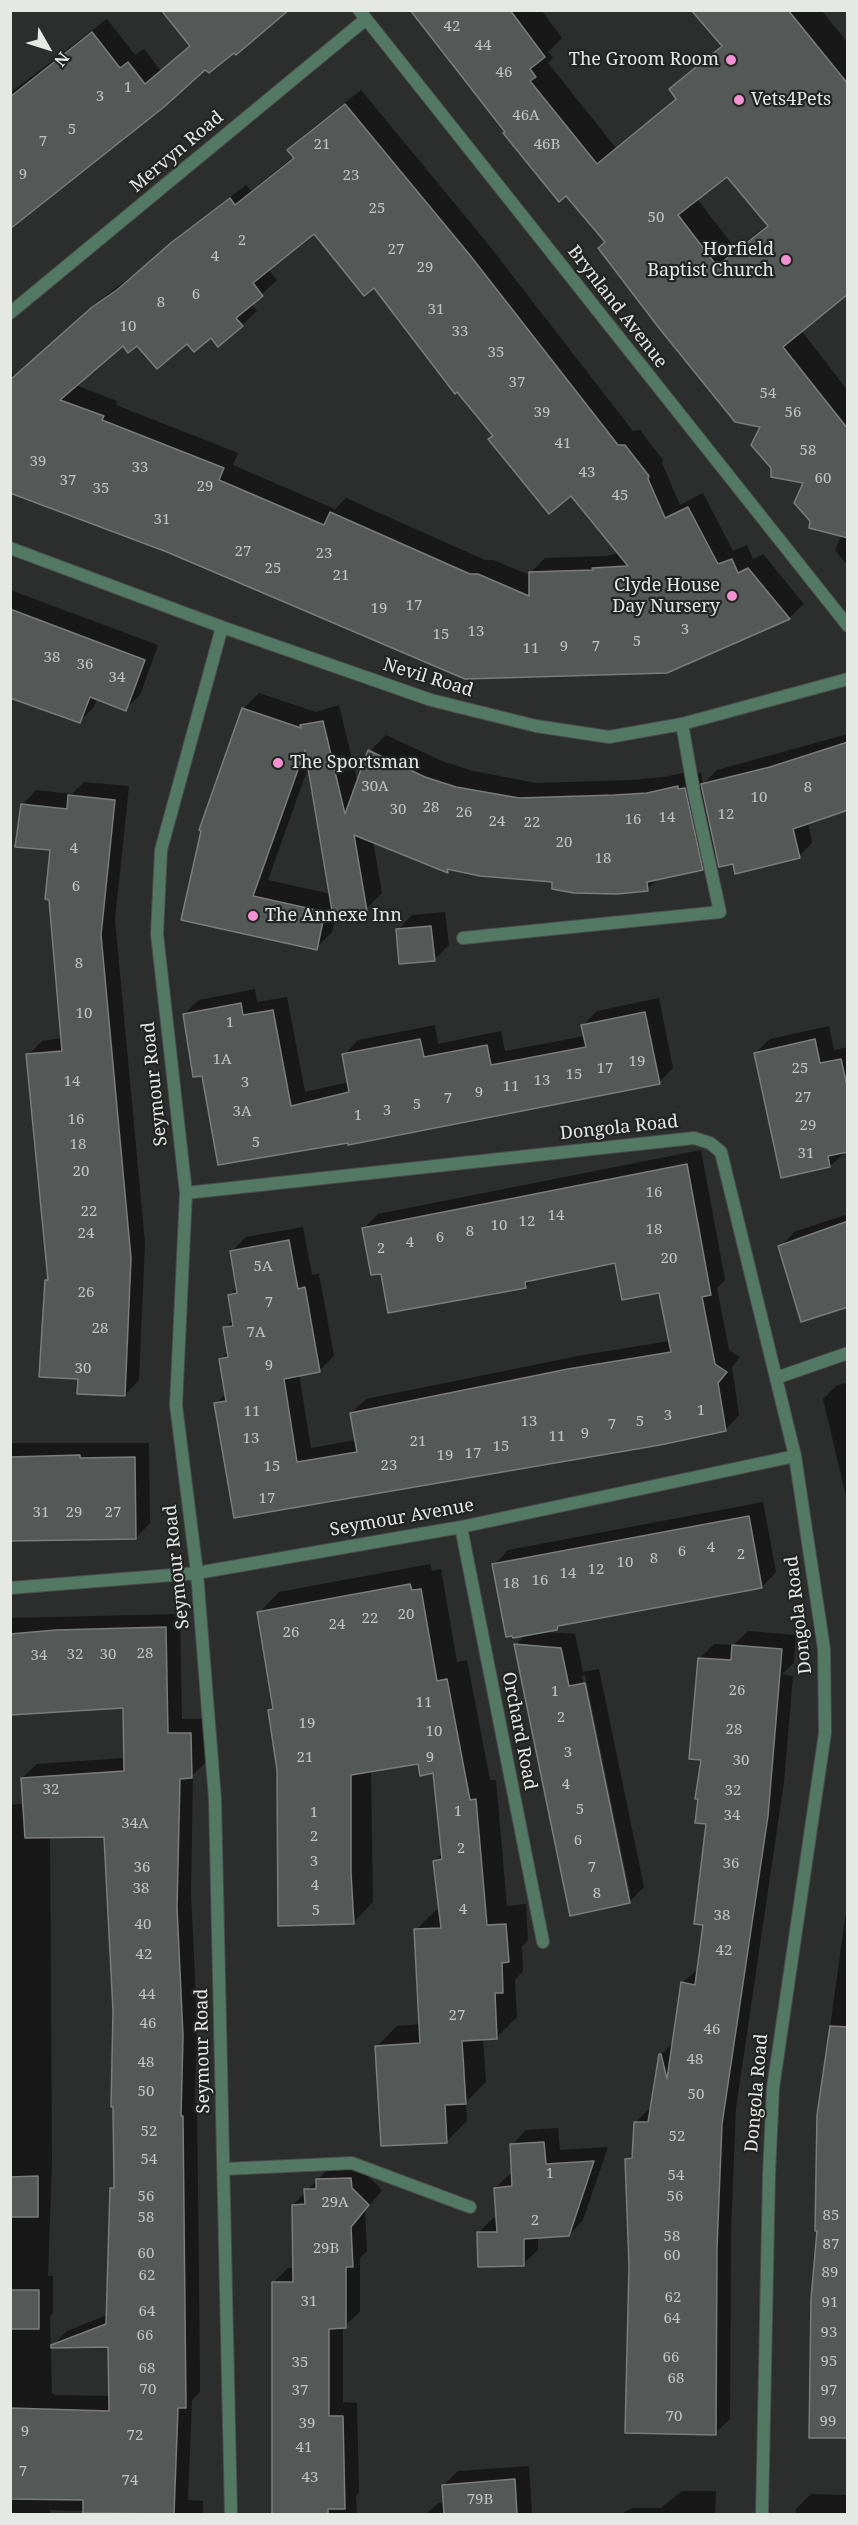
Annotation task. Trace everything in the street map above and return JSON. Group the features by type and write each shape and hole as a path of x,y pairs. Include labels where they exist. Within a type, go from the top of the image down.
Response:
{"street":[{"name":"Mervyn Road","path":"10,313 363,15"},
{"name":"Brynland Avenue","path":"363,15 848,626"},
{"name":"Nevil Road","path":"10,548 222,627 431,700 536,726 609,736 682,724 848,679"},
{"name":"Seymour Road","path":"222,627 161,850 157,934 186,1193 176,1405 197,1573 215,1799 231,2514"},
{"path":"463,938 720,912 682,724"},
{"name":"Dongola Road","path":"186,1193 694,1138 710,1143 721,1152 795,1456 824,1649 825,1732 773,2088 762,2514"},
{"path":"776,1378 848,1353"},
{"name":"Seymour Avenue","path":"10,1588 197,1573 461,1527 795,1456"},
{"name":"Orchard Road","path":"461,1527 543,1942"},
{"path":"224,2169 352,2163 470,2207"}],"building":[{"path":"161,10 289,10 236,55 234,53 209,73 205,70 164,107 10,229 10,97 92,32 120,68 128,62 145,84 190,46"},
{"path":"410,10 510,10 545,57 530,69 536,77 530,81 597,164 676,99 669,89 722,46 691,10 788,10 848,84 848,294 783,347 848,429 848,538 809,528 810,521 794,503 803,483 771,477 771,468 751,445 760,427 735,422 598,248 605,242 566,196 559,202 503,133 505,132","holes":["727,177 768,226 717,266 678,215"]},
{"path":"345,104 469,254 618,445 625,445 649,476 648,479 665,518 688,507 718,564 732,559 738,573 748,568 790,619 667,673 465,679 167,552 10,493 10,380 91,308 118,289 172,242 230,198 235,205 294,158 287,150","holes":["314,234 364,296 374,288 455,394 457,392 493,436 488,439 549,514 571,496 628,566 592,568 593,570 529,572 529,596 478,574 470,574 330,512 324,525 219,480 224,468 102,420 104,416 60,400 123,346 128,353 137,346 157,369 187,344 194,352 211,338 218,347 243,326 236,318 263,296 253,283"]},
{"path":"10,609 145,660 126,711 90,697 80,723 10,698"},
{"path":"242,708 301,728 300,725 323,721 345,814 368,750 425,777 456,787 519,798 615,795 647,793 678,786 678,789 685,788 703,870 647,882 648,891 618,894 574,893 552,889 552,882 480,876 447,869 448,873 354,835 367,911 333,917 305,750 253,896 325,912 317,950 181,920 201,831 199,830"},
{"path":"848,742 848,810 793,829 800,858 735,874 733,864 719,867 701,784 770,767"},
{"path":"68,795 115,800 101,935 131,1258 125,1396 77,1394 78,1379 39,1377 45,1280 48,1280 26,1054 62,1051 49,900 45,899 50,850 15,847 21,804 67,809"},
{"path":"431,926 435,961 399,964 396,929"},
{"path":"241,1003 243,1015 273,1010 291,1106 349,1092 342,1054 420,1039 424,1057 487,1045 491,1065 586,1047 581,1025 645,1012 660,1084 348,1145 348,1143 218,1165 202,1076 193,1077 183,1014"},
{"path":"815,1039 820,1063 841,1059 848,1090 848,1152 828,1156 830,1167 781,1178 754,1053"},
{"path":"687,1164 711,1295 702,1297 715,1364 727,1372 718,1383 726,1431 660,1445 234,1518 214,1403 226,1401 219,1359 228,1357 223,1327 233,1326 228,1295 237,1293 230,1251 289,1240 298,1289 305,1287 320,1372 284,1379 297,1462 357,1452 350,1413 568,1369 671,1352 659,1293 622,1300 615,1263 525,1282 526,1288 388,1313 381,1274 371,1275 362,1228"},
{"path":"848,1221 848,1307 801,1322 778,1246"},
{"path":"80,1455 80,1458 135,1457 136,1539 10,1541 10,1457"},
{"path":"749,1516 762,1588 558,1626 557,1630 513,1638 512,1636 506,1637 492,1564"},
{"path":"410,1584 412,1590 421,1589 437,1681 447,1679 470,1800 476,1799 487,1925 506,1924 509,1962 502,1963 503,1993 495,1993 497,2039 462,2041 466,2104 445,2105 447,2143 381,2146 375,2046 420,2043 414,1929 441,1928 433,1861 442,1859 433,1773 420,1776 418,1764 351,1775 351,1873 354,1924 278,1926 277,1770 268,1710 273,1709 257,1612"},
{"path":"166,1627 168,1733 191,1733 192,1778 180,1779 177,1907 183,2036 181,2116 183,2116 186,2408 178,2408 174,2514 83,2513 83,2500 10,2499 10,2408 109,2411 108,2347 51,2348 51,2345 106,2324 110,2188 114,2188 113,2107 111,2107 113,2011 104,1837 25,1838 21,1778 124,1771 123,1708 10,1715 10,1634 56,1630"},
{"path":"514,1644 561,1648 569,1686 585,1683 630,1903 570,1916"},
{"path":"732,1645 782,1649 768,1816 722,2124 717,2248 716,2435 625,2433 629,2266 625,2159 632,2158 634,2122 648,2122 659,2054 661,2054 667,2079 681,1982 695,1985 703,1925 694,1924 706,1824 695,1823 698,1799 695,1799 701,1760 689,1759 698,1658 731,1660"},
{"path":"830,2026 848,2027 848,2438 809,2438 811,2299 817,2231 815,2231 817,2115"},
{"path":"544,2142 546,2164 594,2161 569,2236 524,2239 524,2266 478,2267 477,2232 497,2232 494,2188 512,2186 510,2144"},
{"path":"38,2176 38,2217 10,2217 10,2177"},
{"path":"351,2178 352,2188 369,2205 351,2227 353,2267 346,2267 346,2328 329,2329 329,2416 343,2416 345,2509 328,2509 328,2514 272,2514 272,2282 293,2282 292,2205 305,2204 304,2189 316,2189 316,2179"},
{"path":"10,2290 39,2290 39,2329 10,2329"},
{"path":"515,2479 517,2514 444,2514 442,2485"}],"place":[{"name":"The Groom Room","path":"731,60"},
{"name":"Vets4Pets","path":"739,100"},
{"name":"Horfield Baptist Church","path":"786,260"},
{"name":"Clyde House Day Nursery","path":"732,596"},
{"name":"The Sportsman","path":"278,763"},
{"name":"The Annexe Inn","path":"253,916"}]}
